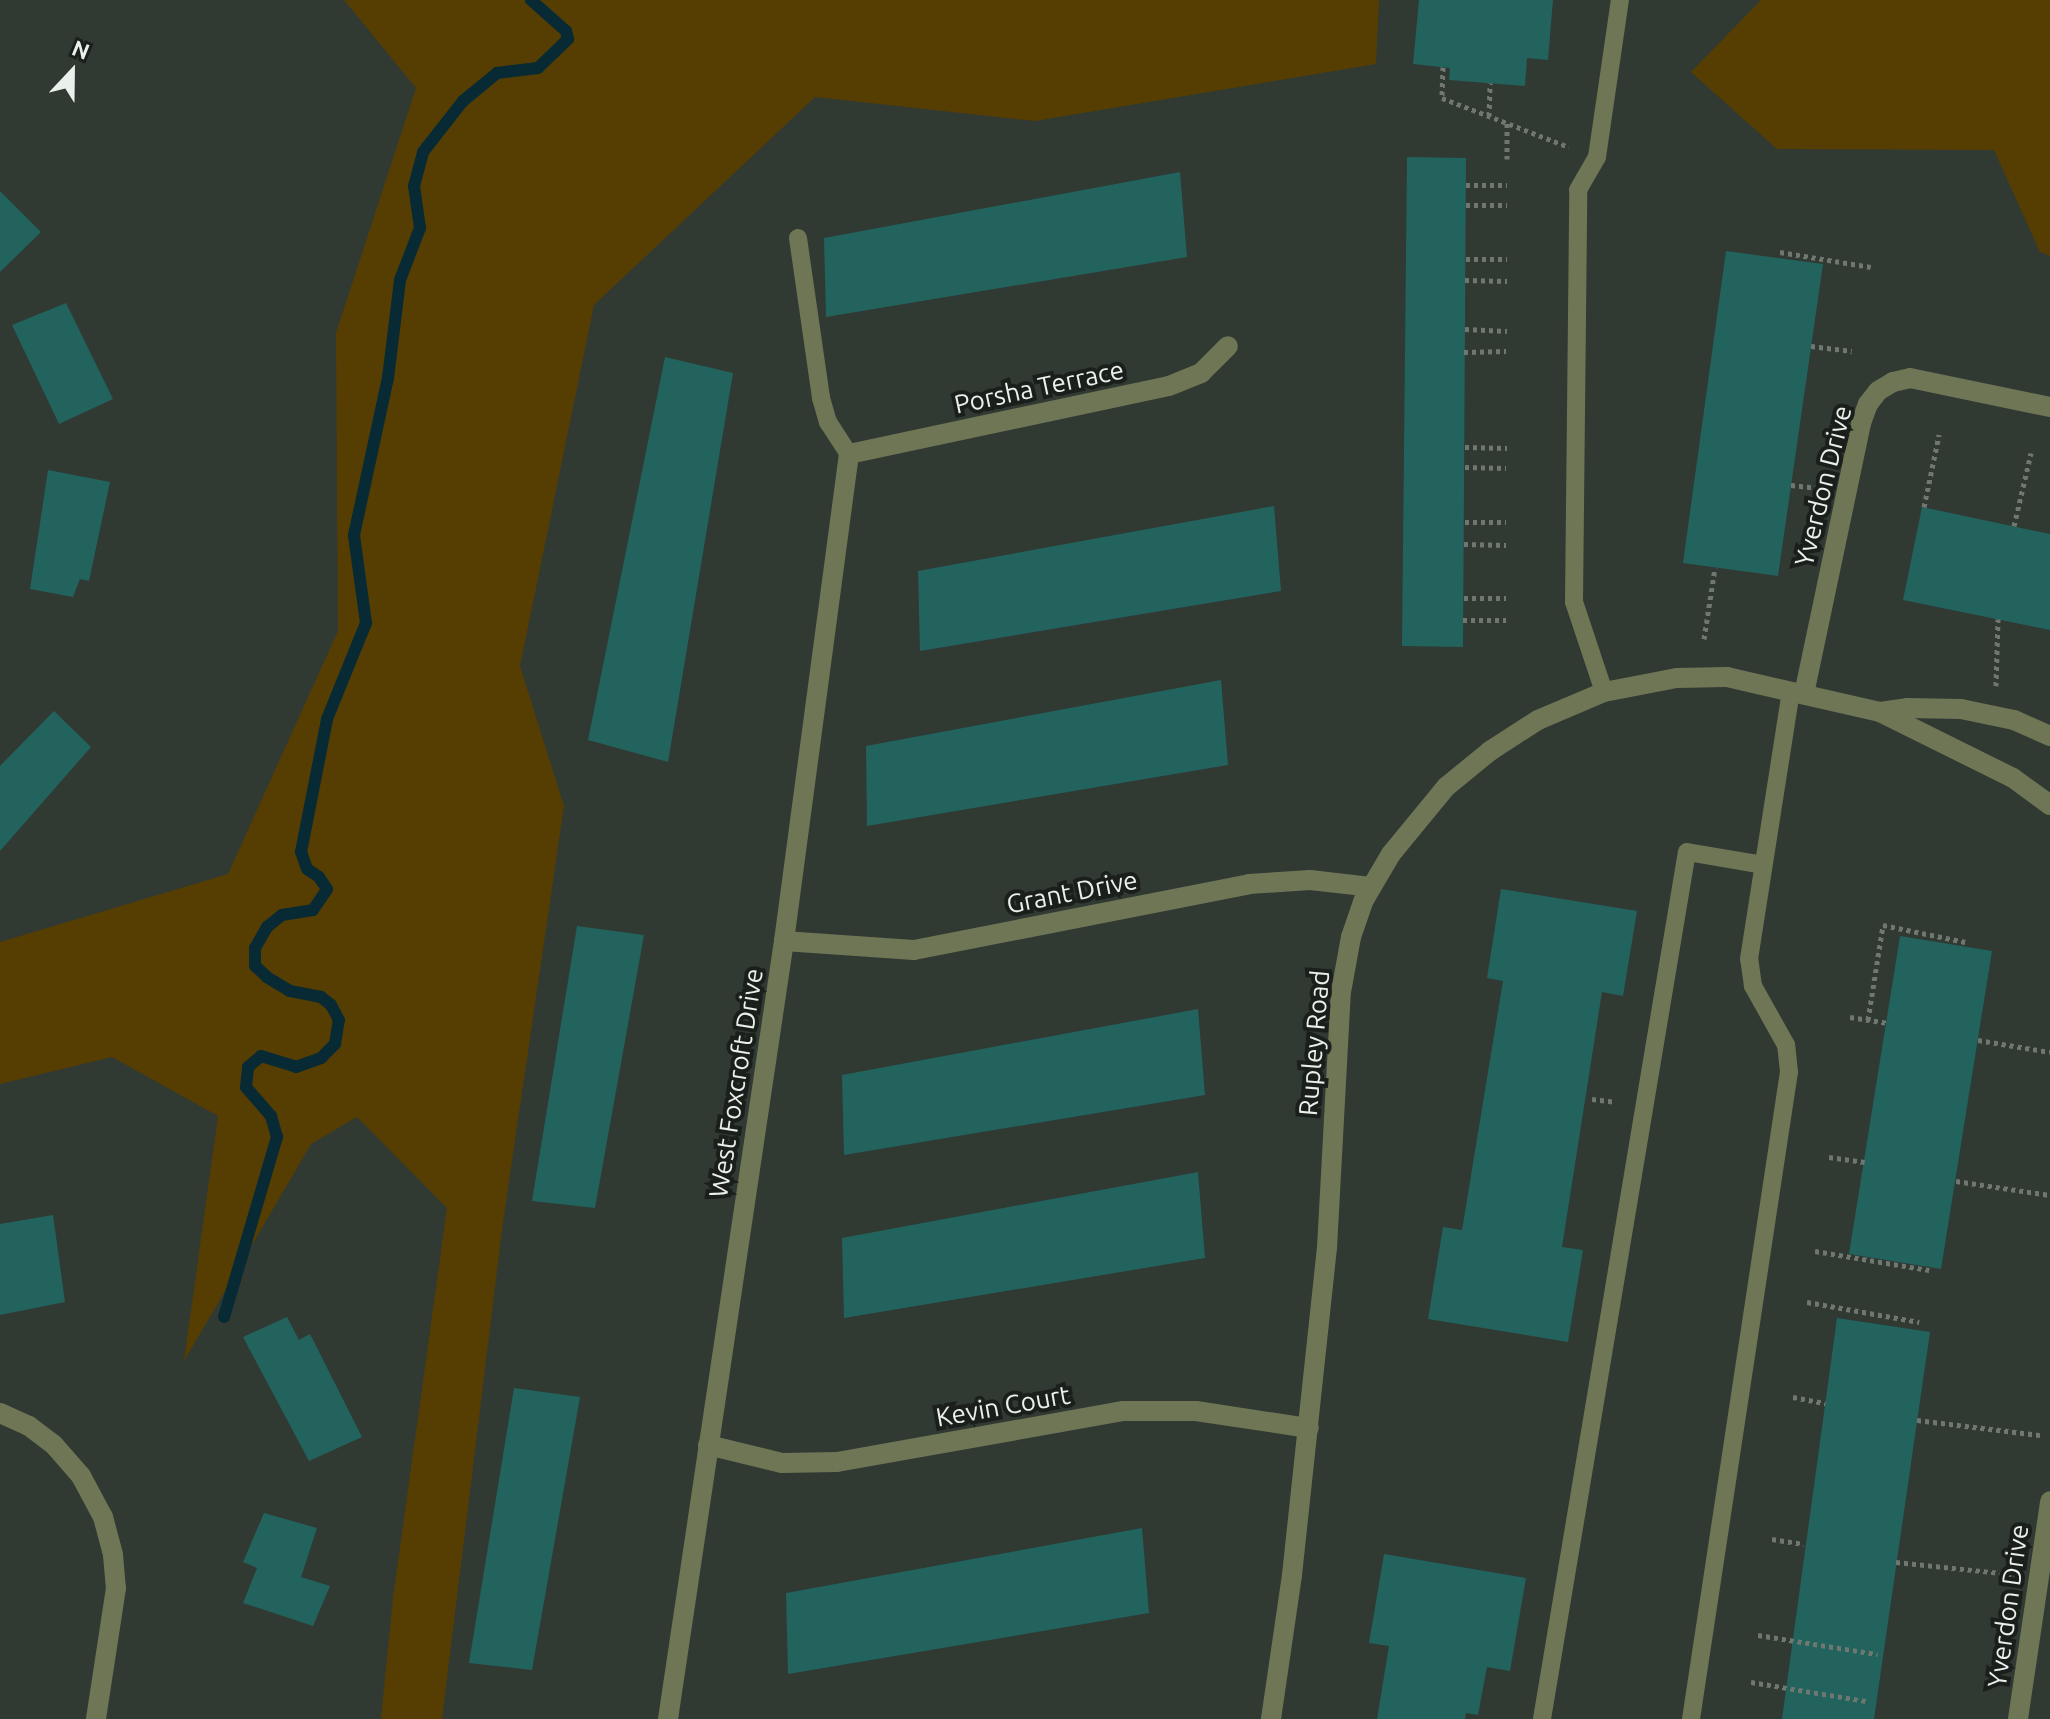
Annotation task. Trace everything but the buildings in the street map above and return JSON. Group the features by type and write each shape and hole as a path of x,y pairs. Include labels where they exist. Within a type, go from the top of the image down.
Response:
{"street":[{"name":"Porsha Terrace","path":"849,454 1169,386 1201,373 1228,346"},
{"name":"Yverdon Drive","path":"1798,692 1861,423 1868,404 1878,391 1893,382 1910,378 2050,407"},
{"name":"West Foxcroft Drive","path":"668,1719 784,941 849,454"},
{"name":"Rupley Road","path":"1271,1719 1309,1428 1327,1248 1341,992 1351,937 1371,887 1391,854 1457,778 1490,751 1538,720 1604,692 1677,678 1727,677 1798,692"},
{"path":"1798,692 1880,712 2013,778 2050,805"},
{"path":"1880,712 1907,708 1961,709 2014,720 2050,736"},
{"name":"Grant Drive","path":"784,941 914,950 1249,884 1310,880 1371,887"},
{"name":"Kevin Court","path":"708,1445 782,1463 837,1462 1124,1411 1196,1411 1309,1428"},
{"path":"0,1413 29,1426 54,1445 81,1476 103,1517 113,1555 116,1588 96,1719"},
{"name":"Yverdon Drive","path":"2018,1719 2050,1501"}],"lane":[{"path":"1604,692 1574,602 1578,190 1597,157 1620,0"},
{"path":"798,238 821,398 828,422 849,454"},
{"path":"1691,1719 1789,1072 1786,1045 1750,973 1763,865 1798,692"},
{"path":"1542,1719 1687,852 1763,865"}],"path":[{"path":"1443,67 1442,98 1569,147"},
{"path":"1489,116 1490,83"},
{"path":"1507,123 1507,159"},
{"path":"1466,185 1507,185"},
{"path":"1466,205 1507,205"},
{"path":"1780,252 1871,267"},
{"path":"1466,259 1507,259"},
{"path":"1465,280 1507,281"},
{"path":"1465,329 1507,331"},
{"path":"1811,346 1852,351"},
{"path":"1464,352 1506,351"},
{"path":"1924,507 1939,435"},
{"path":"1465,447 1507,448"},
{"path":"2014,526 2031,453"},
{"path":"1465,467 1506,468"},
{"path":"1791,485 1824,489"},
{"path":"1465,522 1506,522"},
{"path":"1464,544 1506,545"},
{"path":"1704,639 1715,568"},
{"path":"1464,598 1506,598"},
{"path":"1996,687 1998,619"},
{"path":"1463,620 1506,620"},
{"path":"1868,1020 1883,925 1965,942"},
{"path":"1850,1017 1887,1023"},
{"path":"1978,1040 2050,1052"},
{"path":"1592,1099 1622,1102"},
{"path":"1829,1157 1865,1162"},
{"path":"1956,1181 2050,1195"},
{"path":"1815,1251 1929,1270"},
{"path":"1807,1302 1919,1322"},
{"path":"1793,1397 1825,1403"},
{"path":"1917,1420 2040,1435"},
{"path":"1772,1539 1804,1544"},
{"path":"1896,1562 2003,1573"},
{"path":"1758,1635 1877,1654"},
{"path":"1751,1682 1866,1701"}],"shaded area":[{"path":"344,0 1379,0 1376,64 1035,121 815,97 594,305 520,666 564,806 503,1222 442,1719 381,1719 393,1598 447,1208 357,1117 311,1144 184,1361 218,1116 112,1057 0,1084 0,942 228,874 338,631 336,333 416,88"},
{"path":"1761,0 2050,0 2050,256 2040,252 1994,150 1777,149 1691,72"}],"waterway":[{"path":"224,1317 277,1137 271,1116 246,1087 248,1067 261,1056 296,1067 321,1058 335,1044 339,1020 331,1005 321,997 290,991 267,977 255,966 255,948 267,927 282,915 313,910 327,889 319,877 307,869 301,852 327,719 366,623 354,535 388,378 400,280 420,228 414,186 423,152 463,101 497,73 538,68 568,39 566,31 531,0"}]}
